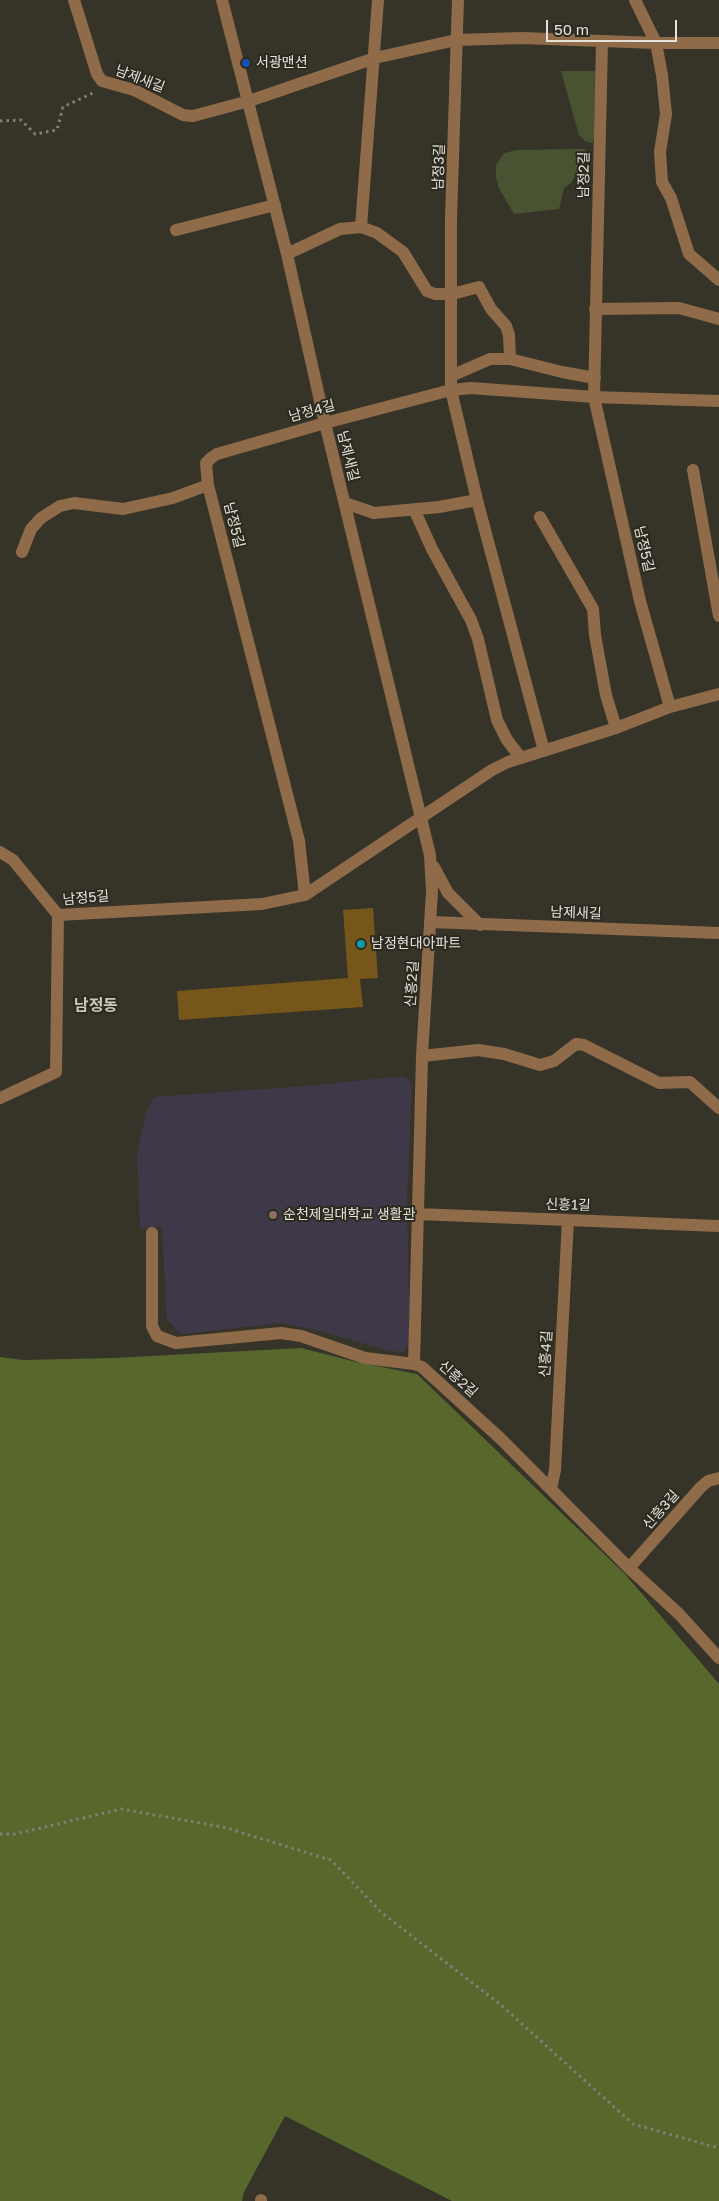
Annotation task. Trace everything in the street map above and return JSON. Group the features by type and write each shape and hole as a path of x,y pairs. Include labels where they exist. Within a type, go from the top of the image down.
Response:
{"street":[{"name":"남제새길","path":"74,0 97,74 102,81 134,90 183,115 193,116 249,101"},
{"name":"남제새길","path":"222,0 287,254 344,503 422,817"},
{"path":"361,227 378,0"},
{"name":"남정3길","path":"452,294 451,219 458,0"},
{"path":"635,0 656,44 662,76 666,114 660,152 662,182 671,198 689,254 719,280"},
{"path":"249,101 375,58 456,40 522,38 656,44 719,43"},
{"name":"남정2길","path":"596,309 602,42"},
{"path":"176,230 275,205"},
{"path":"287,254 340,229 361,227 377,233 403,252 428,291 435,294 452,294 479,287 492,309 506,326 509,335 510,359"},
{"path":"452,294 451,390 477,500 544,751"},
{"path":"594,397 596,309 679,308 719,319"},
{"path":"451,376 490,359 510,359 594,378"},
{"name":"남정4길","path":"208,485 206,464 216,454 451,390 471,388 594,397 719,402"},
{"name":"남정5길","path":"594,397 640,601 670,707"},
{"path":"693,470 719,616"},
{"path":"22,552 31,529 41,518 60,506 84,503 123,509 173,498 208,485"},
{"name":"남정5길","path":"208,485 300,841 305,895"},
{"path":"344,503 374,513 477,500"},
{"path":"414,509 432,549 471,620 497,720 507,740 521,758"},
{"path":"540,517 593,609 595,636 606,695 616,728"},
{"name":"남정5길","path":"0,1098 56,1072 58,916 105,911 262,904 305,895 492,770 521,758 616,728 670,707 719,694"},
{"name":"신흥2길","path":"414,1364 422,1056 432,891 430,859 422,817"},
{"path":"0,852 13,860 58,916"},
{"path":"430,859 448,893 480,925"},
{"name":"남제새길","path":"431,922 719,933"},
{"path":"422,1056 478,1050 504,1054 540,1065 554,1061 576,1044 584,1045 659,1083 690,1082 719,1108"},
{"name":"신흥1길","path":"417,1214 719,1226"},
{"name":"신흥4길","path":"551,1489 555,1470 568,1220"},
{"name":"신흥2길","path":"152,1233 152,1326 157,1336 176,1343 281,1333 301,1336 365,1358 414,1364 422,1367 679,1614 719,1658"},
{"name":"신흥3길","path":"629,1568 701,1487 708,1481 719,1478"}],"path":[{"path":"0,121 21,120 35,134 57,130 63,107 113,84"},
{"path":"0,1834 15,1834 121,1809 223,1827 331,1860 382,1913 501,2005 633,2124 719,2148"}],"shaded area":[{"name":"순천제일대학교 생활관","path":"404,1076 412,1083 407,1203 410,1341 403,1352 390,1351 320,1331 281,1323 181,1334 167,1320 162,1227 140,1229 137,1154 146,1113 154,1097 306,1086"}],"green space":[{"path":"561,71 595,71 594,138 592,143 585,141 579,135"},
{"path":"585,149 587,156 571,183 564,188 559,209 514,214 499,188 496,177 496,165 504,153 517,150"},
{"path":"301,1348 356,1362 417,1374 625,1574 719,1684 719,2201 452,2201 285,2116 244,2192 242,2201 0,2201 0,1357 23,1360 114,1358"}],"building":[{"name":"남정현대아파트","path":"373,908 378,978 360,979 363,1007 179,1020 177,991 348,978 343,910"}],"place":[{"name":"서광맨션","path":"246,63"},
{"name":"남정현대아파트","path":"361,944"},
{"name":"순천제일대학교 생활관","path":"273,1215"}],"district":[{"name":"남정동","path":"96,1006"}]}
